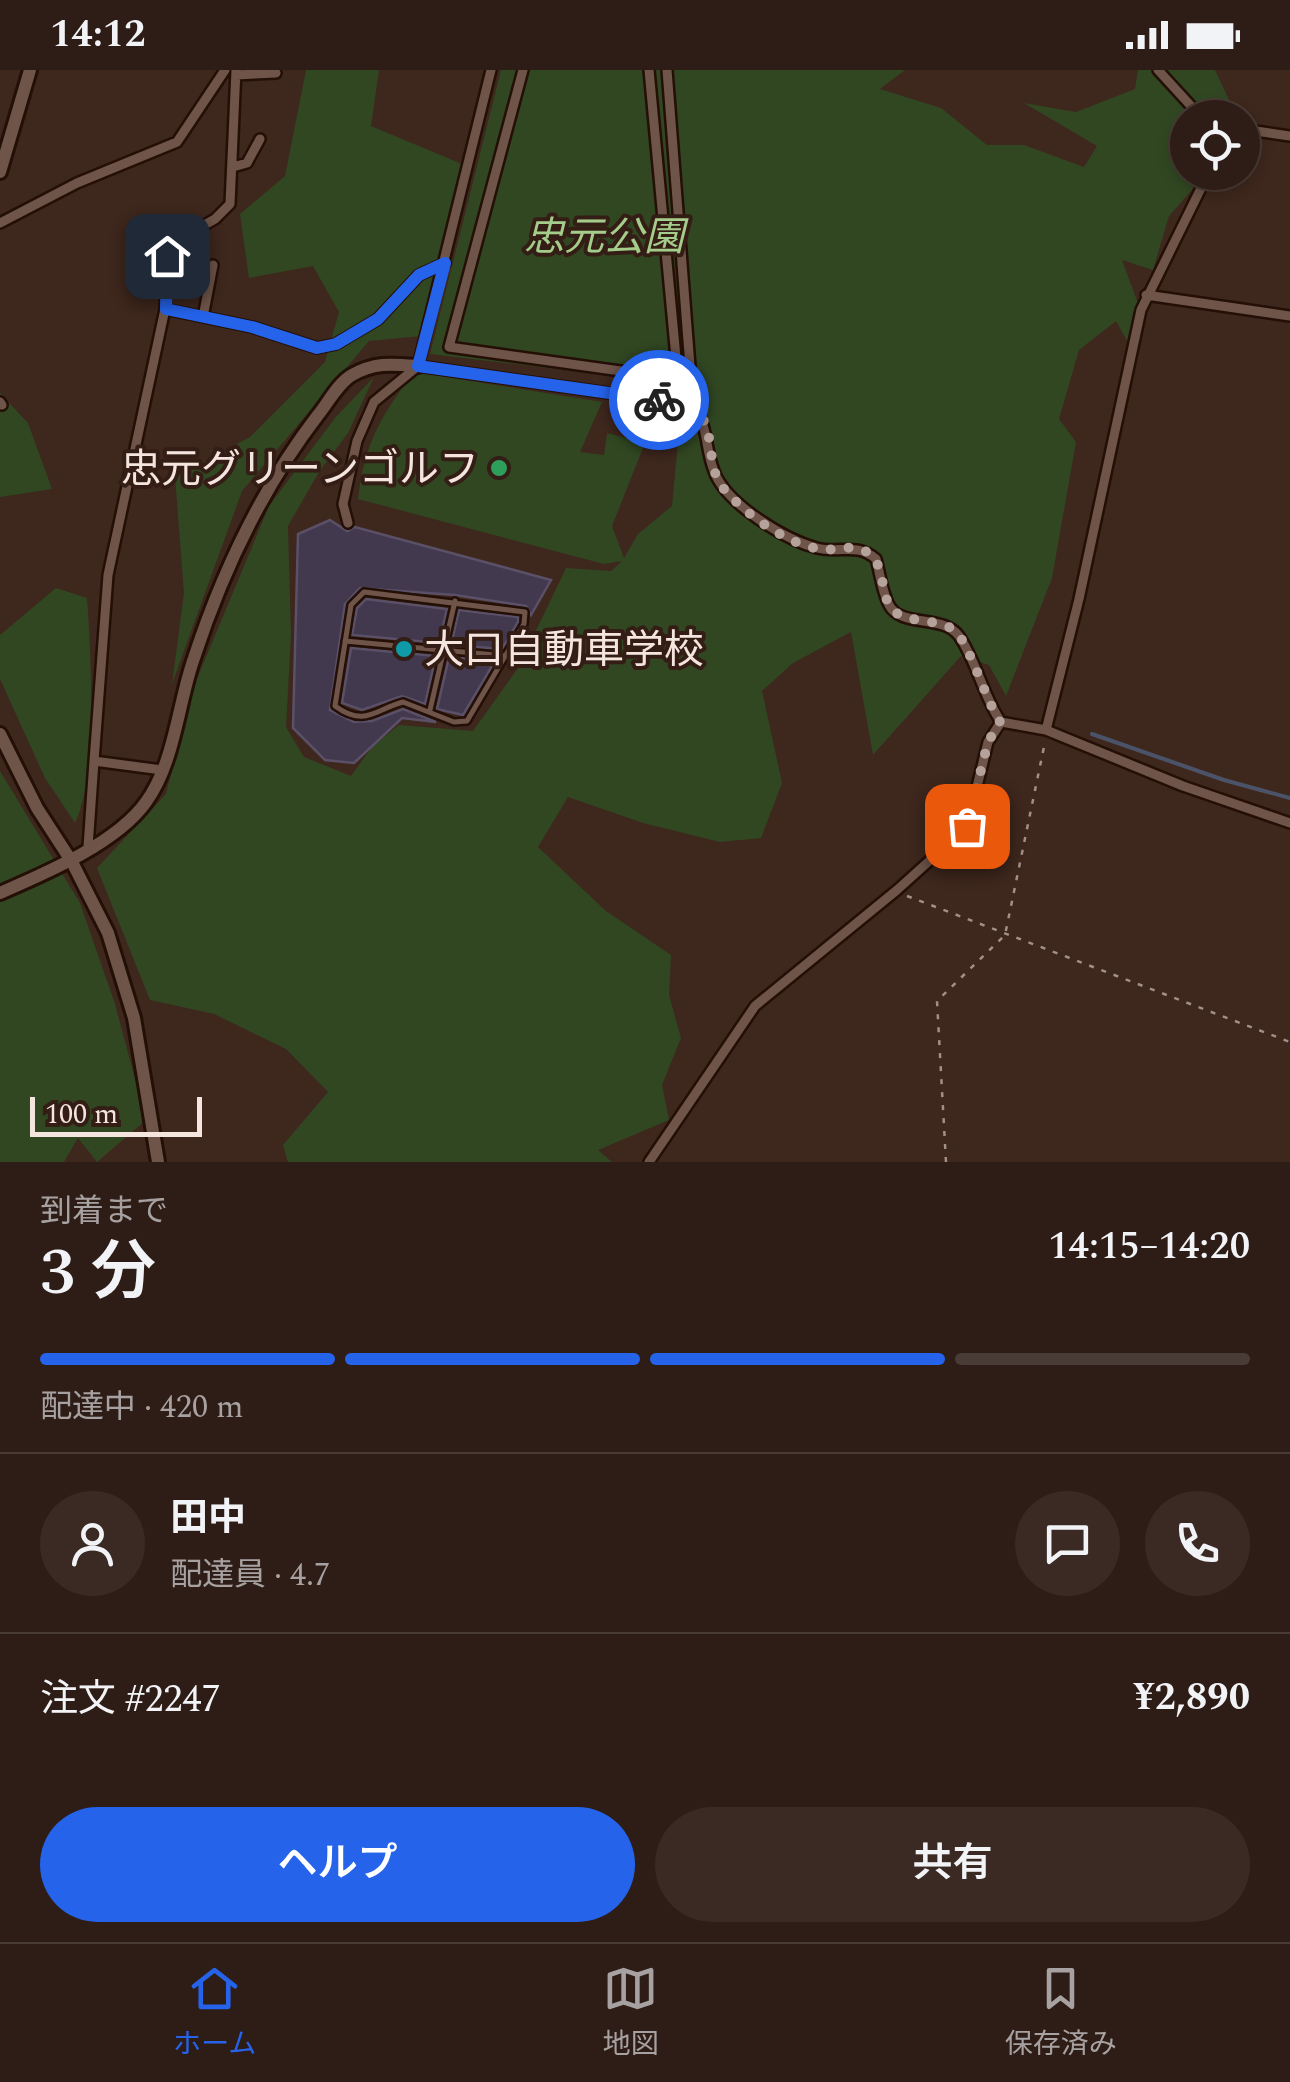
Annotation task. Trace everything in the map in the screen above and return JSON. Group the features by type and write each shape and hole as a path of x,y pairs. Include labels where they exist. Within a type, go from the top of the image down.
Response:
{"street":[{"path":"0,172 30,70"},
{"path":"348,524 343,504 357,442 374,402 418,366 491,70"},
{"path":"523,70 449,347 678,379 649,70"},
{"path":"667,70 693,404 706,424 714,470 724,489 761,521 790,537 820,549 853,546 876,559 889,606 897,614 944,625 958,634 1000,722 1046,730 1183,786 1290,822"},
{"path":"1158,70 1186,100"},
{"path":"232,72 276,74"},
{"path":"88,847 108,575 166,309 167,256 180,239 215,220 230,204 234,167 232,72"},
{"path":"0,223 77,183 177,142 232,72"},
{"path":"1260,132 1290,136"},
{"path":"234,167 247,163 260,139"},
{"path":"1046,730 1146,295 1200,190"},
{"path":"166,309 252,327 317,348 336,344 378,319 419,275 445,263"},
{"path":"203,317 212,264"},
{"path":"1146,295 1290,316"},
{"path":"0,892 72,862 88,847 131,822 150,797 232,552 288,453 347,377 378,363 418,366 693,404"},
{"path":"649,1162 756,1006 897,890 967,826 988,742 1000,722"},
{"path":"0,734 108,932 134,1018 158,1162"},
{"path":"94,760 162,770"}],"lane":[{"path":"364,592 525,612 524,624 467,721 454,722 403,702 382,714 365,717 339,710 334,698 345,641 351,605 364,592"},
{"path":"430,710 455,601"},
{"path":"345,641 506,656"}],"path":[{"path":"946,1162 937,1001 1005,935 1033,814 1046,730"},
{"path":"897,890 916,902 1290,1042"}],"green space":[{"path":"306,70 379,70 371,126 462,164 422,336 369,341 242,491 172,684 184,593 175,477 250,437 325,362 339,312 313,266 249,278 240,214 285,176"},
{"name":"忠元公園","path":"501,70 905,70 880,89 941,108 987,145 1024,145 1084,167 1097,146 1024,103 1076,112 1135,89 1138,70 1215,70 1229,100 1170,100 1170,190 1192,190 1169,216 1153,270 1122,260 1139,306 1130,346 1116,321 1079,350 1059,419 1076,442 1052,578 1006,696 989,665 961,656 873,755 851,632 793,663 762,691 782,783 761,838 720,842 643,823 568,797 538,847 606,911 671,955 669,995 681,1038 662,1085 669,1120 598,1150 612,1162 288,1162 283,1145 328,1092 286,1049 214,1014 150,1000 97,868 166,794 191,693 269,506 335,418 374,377 348,433 319,472 288,526 291,635 286,727 304,757 351,776 372,747 399,725 473,731 518,668 566,568 611,571 622,561 604,564 358,499 376,431 414,372 602,402 580,452 604,455 607,433 645,443 612,526 624,558 638,534 672,506 679,431 709,433 707,409 681,384 430,354"},
{"path":"0,393 28,423 52,489 0,497"},
{"path":"56,588 87,598 90,746 75,823 45,778 0,679 0,635"},
{"path":"0,771 80,903 115,1004 146,1120 97,1162 78,1138 64,1162 0,1162"}],"building":[{"path":"330,520 347,531 355,527 551,580 531,615 526,606 455,595 360,588 345,604 330,710 354,722 372,721 403,709 436,722 402,718 354,763 325,760 293,728 298,534"},
{"path":"366,599 447,609 439,643 352,635 357,608"},
{"path":"459,610 518,617 518,622 502,649 451,645"},
{"path":"351,648 436,656 425,704 402,696 362,710 342,703"},
{"path":"449,657 495,661 463,715 437,709"}],"waterway":[{"path":"1092,734 1224,780 1290,798"}],"way so far":[{"path":"659,400 693,404 706,424 714,470 724,489 761,521 820,549 853,546 867,551 876,559 889,606 897,614 944,625 958,634 1000,722 988,742 967,826"}],"place":[{"name":"忠元グリーンゴルフ","path":"499,468"},
{"name":"大口自動車学校","path":"404,649"}],"route":[{"path":"167,256 166,309 252,327 317,348 336,344 378,319 419,275 445,263 418,366 659,400"}]}
